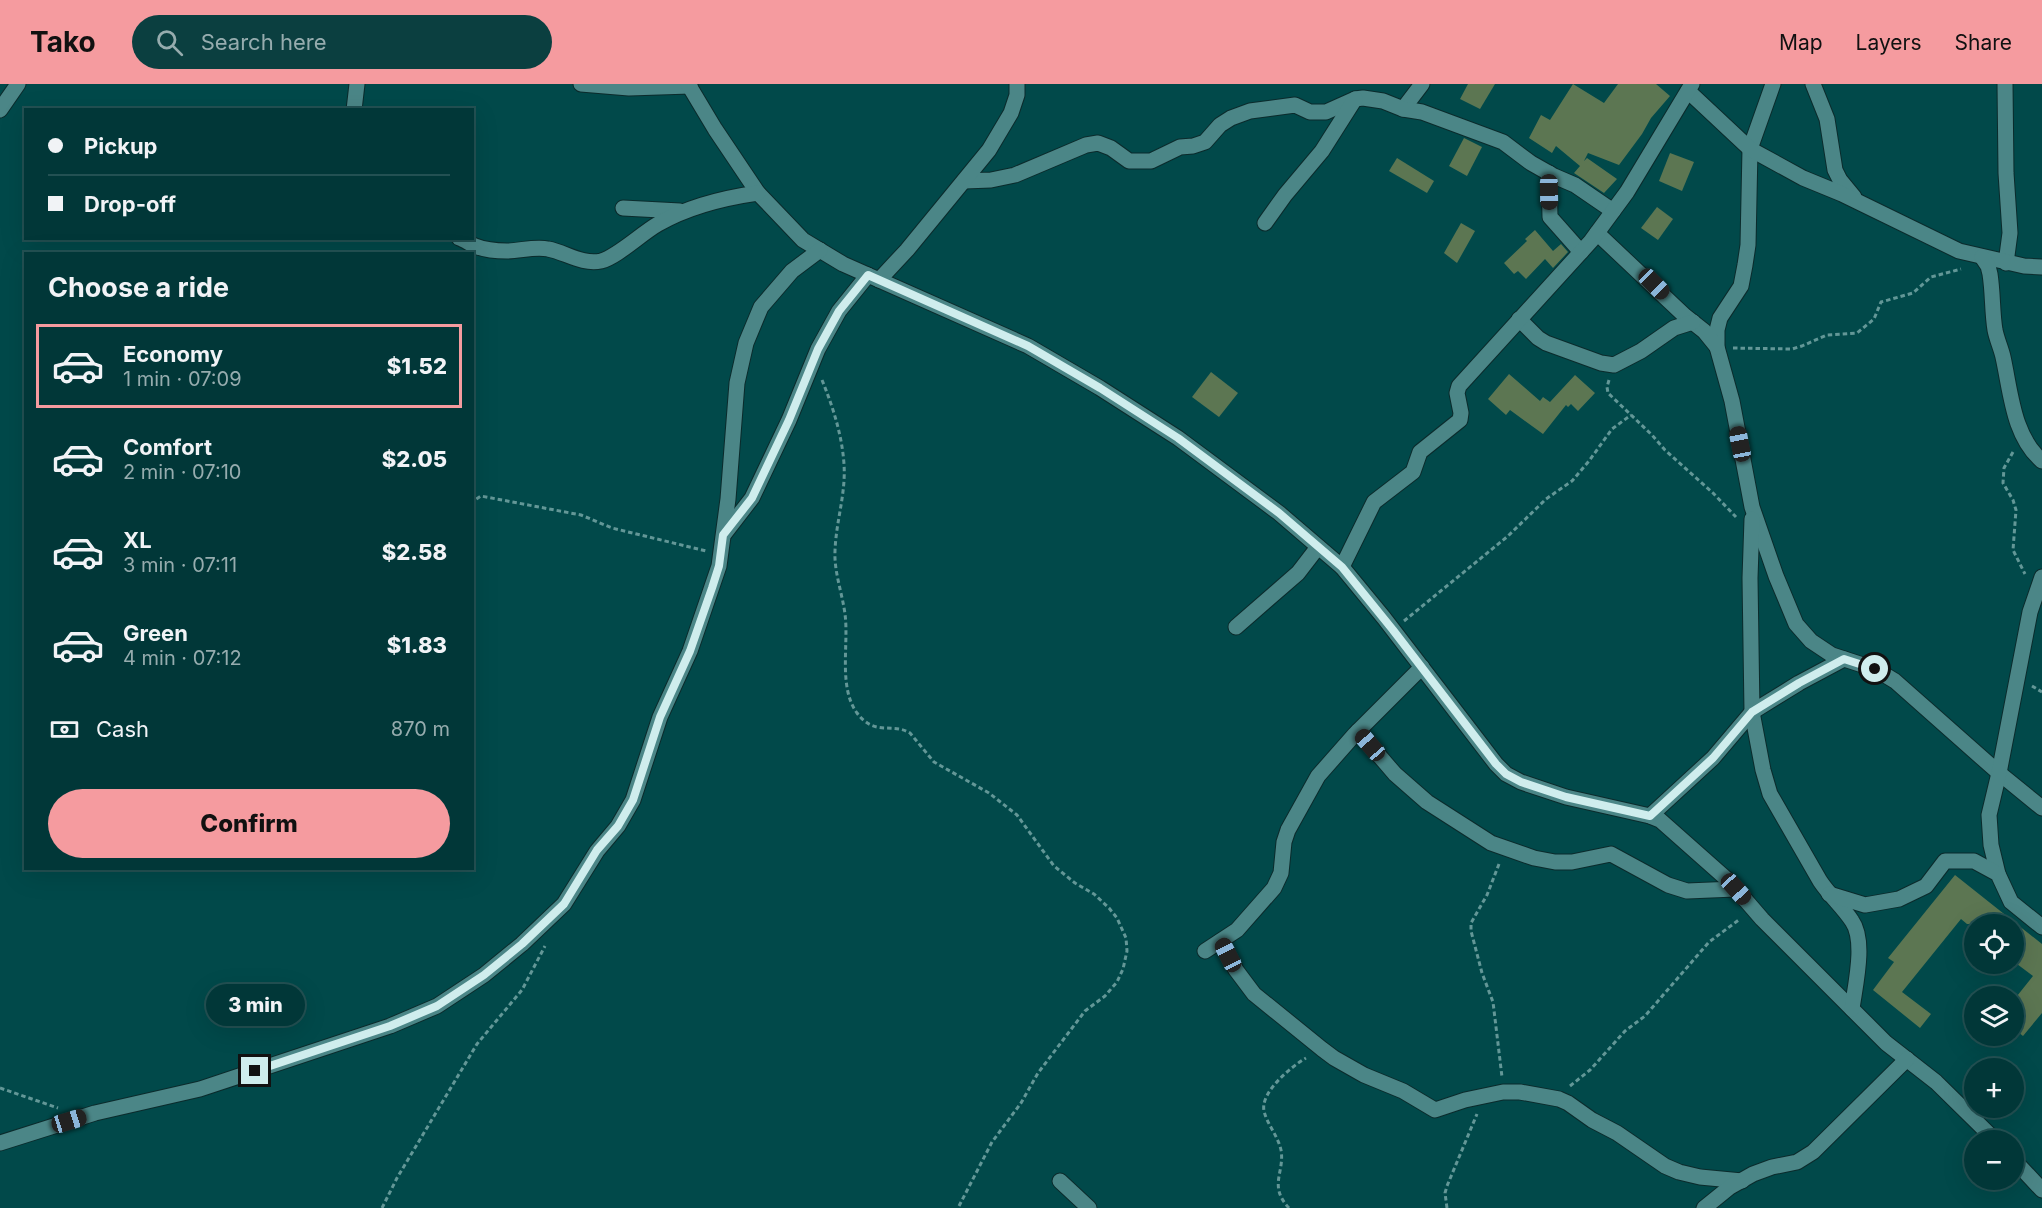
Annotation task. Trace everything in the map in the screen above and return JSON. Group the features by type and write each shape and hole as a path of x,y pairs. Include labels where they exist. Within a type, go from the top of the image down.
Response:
{"street":[{"path":"0,110 18,84"},
{"path":"354,108 357,84"},
{"path":"581,84 629,88 689,85 758,193 803,240 843,264 1028,346 1100,388 1178,438 1279,513 1342,567 1506,774 1521,782 1566,797 1650,816 1675,831 1736,889 1886,1043 1936,1082 1985,1130"},
{"path":"723,535 752,498 789,420 814,359 839,311 873,278 907,250 989,150 1011,113 1017,95 1017,84"},
{"path":"1403,109 1422,84"},
{"path":"1773,84 1750,149 1748,245 1741,286 1720,318 1717,347 1732,401 1752,507 1776,576 1796,624 1820,648 1875,669 1895,681 2042,808"},
{"path":"1813,84 1827,119 1835,170 1857,202"},
{"path":"2005,84 2006,173 2010,233 2007,263"},
{"path":"1342,567 1374,502 1413,472 1420,452 1458,423 1461,413 1457,393 1460,386 1598,233 1627,192 1690,88 1750,149 1803,178 1959,251 1984,260 2042,267"},
{"path":"964,181 991,180 1015,175 1086,145 1098,143 1111,148 1129,161 1151,161 1180,147 1205,142 1220,125 1230,118 1250,111 1295,105 1310,111 1326,111 1363,98 1422,112 1493,137 1531,163 1575,185 1613,211"},
{"path":"1265,223 1322,151 1355,99"},
{"path":"1549,173 1550,217 1581,252"},
{"path":"463,240 476,247 490,250 541,248 579,260 600,261 611,257 660,222 727,198 758,193"},
{"path":"623,208 686,211"},
{"path":"1598,233 1704,331 1717,347"},
{"path":"0,1143 85,1116 200,1089 390,1026 437,1006 484,975 522,944 564,904 597,850 618,826 633,800 660,717 690,651 719,566 729,499 737,383 746,343 761,307 792,271 820,250"},
{"path":"1984,260 1991,281 1995,331 2003,355 2014,412 2034,454 2042,461"},
{"path":"1520,319 1538,338 1546,342 1601,363 1614,365 1641,351 1674,328 1693,322"},
{"path":"1752,507 1750,578 1752,712 1763,770 1770,794 1829,894 1853,921 1856,929 1859,953 1852,1009"},
{"path":"1236,627 1298,573 1318,547"},
{"path":"2042,577 2026,629 1988,824 1998,874 2012,902 2042,927"},
{"path":"1650,816 1713,758 1752,712 1844,659"},
{"path":"1205,951 1237,930 1274,888 1281,873 1284,842 1288,830 1318,776 1358,731 1422,667"},
{"path":"1358,731 1395,774 1427,802 1482,838 1505,848 1534,858 1555,862 1572,862 1611,854 1668,885 1680,889 1697,891 1736,889"},
{"path":"1829,894 1865,904 1899,899 1926,886 1945,861 1974,861 1998,874"},
{"path":"1221,940 1236,970 1254,994 1322,1049 1364,1075 1403,1091 1435,1110 1465,1100 1503,1092 1520,1092 1559,1099 1568,1102 1592,1120 1617,1133 1665,1166 1700,1177 1742,1181"},
{"path":"1704,1208 1753,1174 1797,1162 1814,1152 1907,1059"},
{"path":"2024,1171 2042,1190"},
{"path":"1060,1181 1073,1196 1089,1208"}],"path":[{"path":"1717,347 1761,350 1792,349 1827,334 1857,333 1874,319 1881,302 1913,293 1931,277 1984,260"},
{"path":"814,359 837,421 844,463 845,484 836,538 835,567 845,616 848,691 857,713 877,728 905,730 910,733 934,762 1004,804 1017,815 1054,866 1075,883 1094,894 1109,908 1117,918 1126,938 1127,951 1117,982 1105,996 1085,1011 1038,1073 1021,1102 992,1142 958,1208"},
{"path":"1614,365 1607,387 1608,393 1665,450 1713,493 1751,534"},
{"path":"1393,630 1508,536 1546,500 1572,481 1612,429 1631,415"},
{"path":"2023,434 2004,468 2002,477 2016,510 2013,550 2026,576"},
{"path":"474,503 481,496 563,511 581,515 612,528 721,556"},
{"path":"1503,1092 1493,1002 1482,973 1471,923 1487,895 1505,848"},
{"path":"1559,1099 1577,1079 1590,1070 1625,1031 1645,1016 1709,942 1752,908"},
{"path":"382,1208 397,1178 477,1044 522,990 548,938 552,915"},
{"path":"1289,1208 1280,1194 1277,1180 1281,1150 1264,1112 1264,1102 1282,1075 1300,1061 1322,1049"},
{"path":"0,1088 85,1116"},
{"path":"1448,1208 1445,1193 1447,1186 1485,1095"}],"building":[{"path":"1468,84 1495,84 1480,109 1460,99"},
{"path":"1573,84 1604,103 1618,84 1656,84 1670,96 1651,118 1619,165 1588,153 1584,161 1587,158 1617,179 1604,193 1574,173 1580,166 1556,146 1552,153 1529,138 1541,115 1550,120"},
{"path":"1464,138 1482,147 1467,176 1449,166"},
{"path":"1670,153 1694,162 1682,191 1659,181"},
{"path":"1397,158 1434,181 1427,193 1389,171"},
{"path":"1657,207 1673,219 1658,240 1641,228"},
{"path":"1461,223 1475,231 1457,263 1444,253"},
{"path":"1535,230 1553,251 1561,244 1568,252 1553,268 1545,259 1526,279 1518,271 1514,274 1504,263"},
{"path":"1211,372 1238,393 1219,417 1192,397"},
{"path":"1509,374 1540,401 1543,397 1550,402 1575,375 1595,393 1578,411 1571,404 1568,407 1566,405 1543,434 1510,410 1506,415 1488,399"},
{"path":"1955,875 2004,914 1964,914 1964,922 1961,919 1902,992 1931,1014 1920,1028 1873,990 1894,962 1888,958"},
{"path":"2024,930 2042,944 2042,1013 2024,1035 2024,987 2033,976 2024,969"}],"route":[{"path":"255,1071 390,1026 437,1006 484,975 522,944 564,904 597,850 618,826 633,800 660,717 690,651 712,588 719,566 723,535 752,498 789,420 818,349 839,311 868,275 1028,346 1074,375 1100,388 1178,438 1279,513 1342,567 1496,764 1506,774 1521,782 1566,797 1650,816 1713,758 1752,712 1844,659 1875,669"}]}
